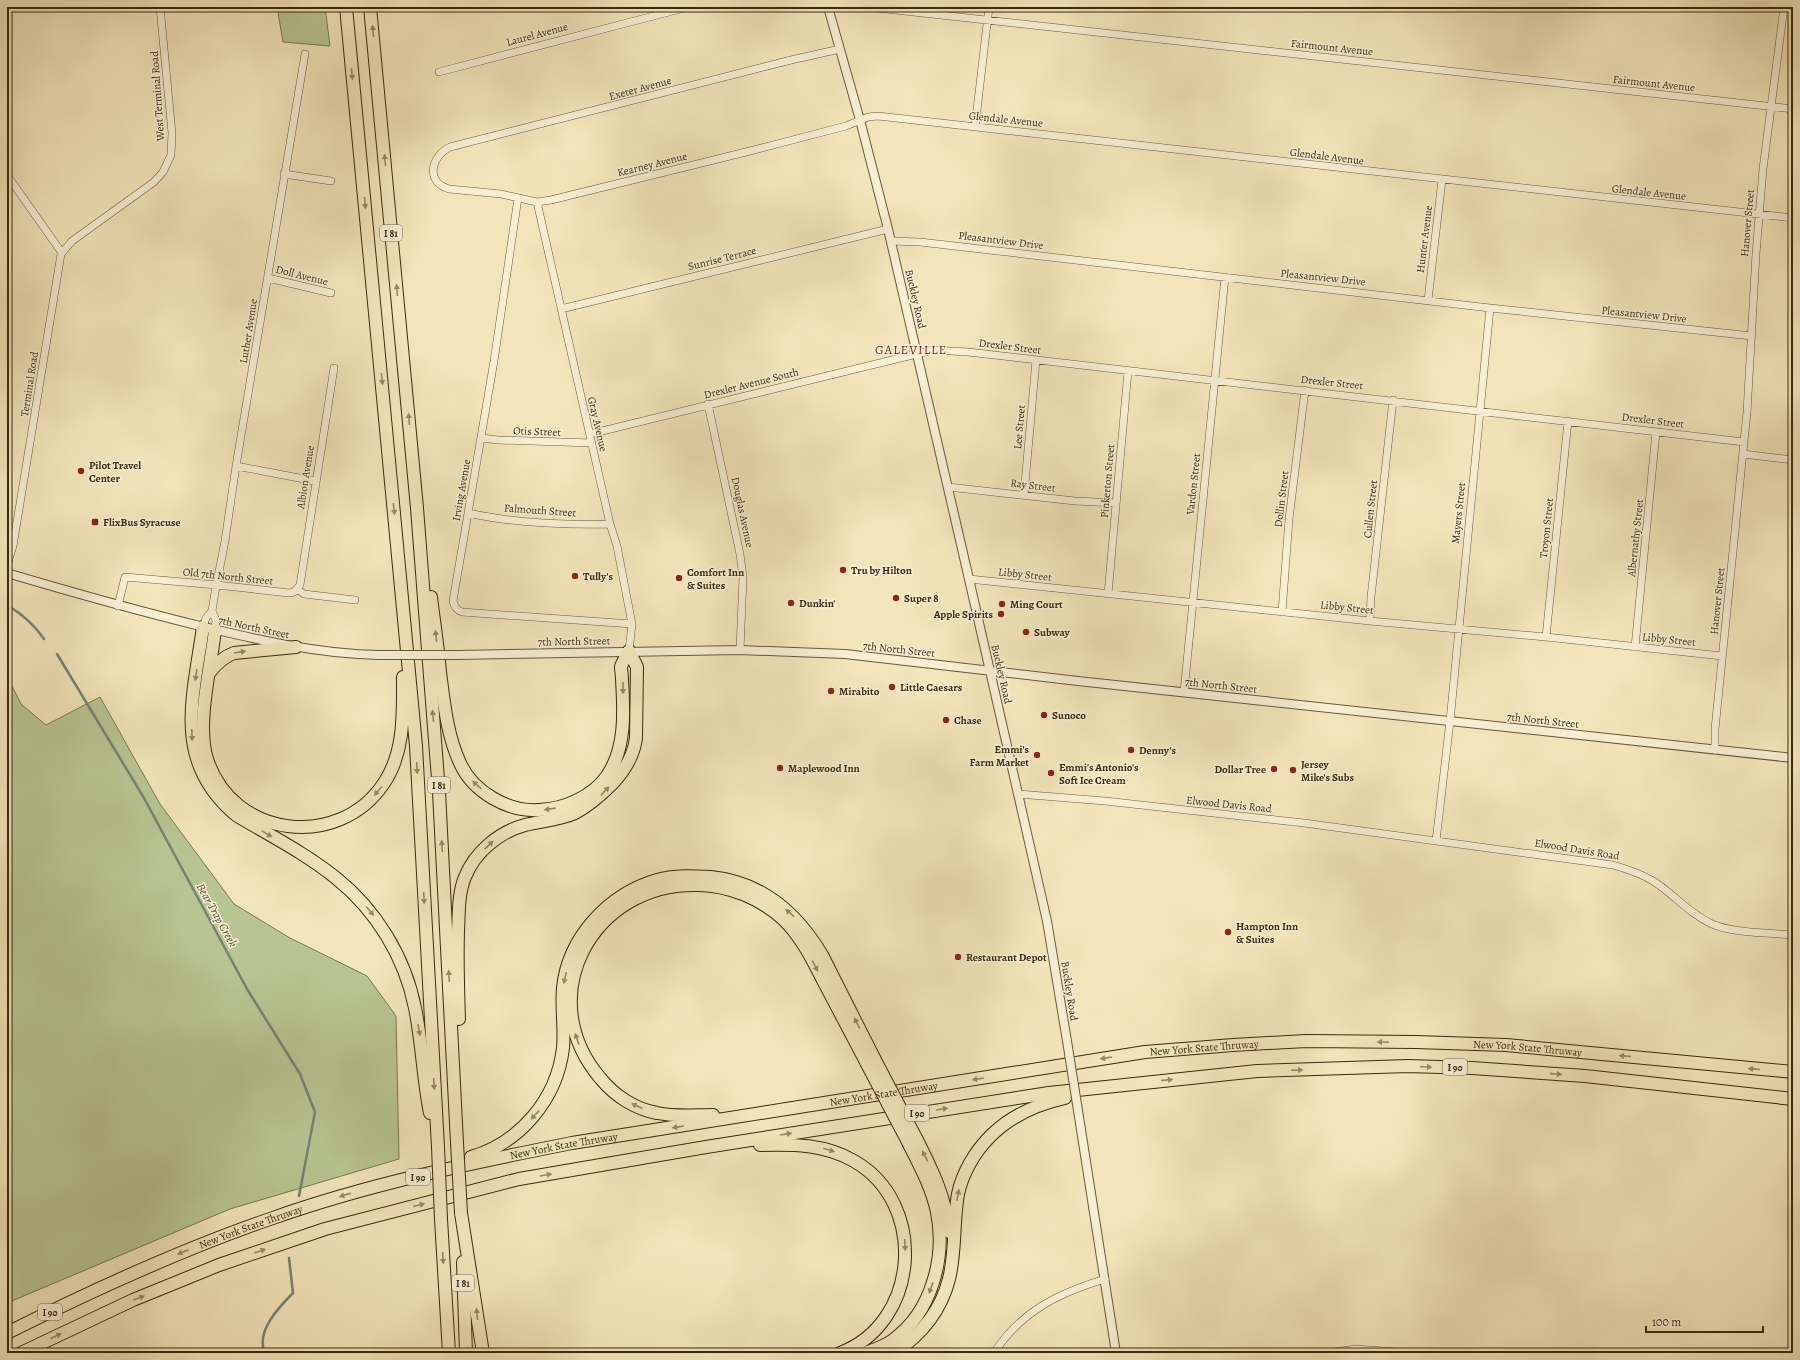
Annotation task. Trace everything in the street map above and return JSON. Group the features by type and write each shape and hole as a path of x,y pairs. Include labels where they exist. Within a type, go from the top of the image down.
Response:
{"highway":[{"name":"I 81","path":"346,7 416,746 449,1353"},
{"name":"I 81","path":"370,7 412,458 439,792 461,1213 466,1353"},
{"path":"412,458 449,731 460,765 478,787 493,798 510,806 536,810 553,809 570,803 590,792 606,777 614,764 620,749 623,731 621,666 629,651"},
{"path":"209,628 209,673 204,736 206,757 212,772 221,788 240,807 262,820 286,827 304,828 333,823 349,816 377,793 385,781 395,760 400,738 405,618"},
{"path":"209,628 192,722 192,741 194,753 202,774 210,788 223,804 236,814 316,864 350,890 372,914 389,940 404,972 414,1006 423,1055 426,1092 438,1147"},
{"path":"209,673 215,665 228,655 234,653 296,648"},
{"path":"456,1113 460,1084 458,956 459,903 465,878 474,861 488,845 496,839 524,825 575,812 595,801 621,774 628,761 636,738 636,667 629,651"},
{"path":"362,1190 408,1174 482,1154 506,1141 539,1112 553,1087 560,1065 563,1047 563,987 568,966 576,947 585,930 600,913 619,897 658,879 696,876 738,882 762,893 791,913 813,940 822,955 870,1060"},
{"path":"758,1114 678,1116 656,1113 638,1107 618,1095 607,1086 585,1057 576,1037 572,1016 571,995 576,973 582,953 593,934 607,917 624,904 641,895 674,885 714,885 734,890 771,909 795,933 810,956 870,1060 913,1142 932,1169 943,1198 948,1224 951,1261"},
{"name":"New York State Thruway","path":"7,1333 92,1291 196,1247 271,1218 362,1190 481,1161 572,1143 1145,1052 1306,1041 1416,1042 1506,1045 1793,1072"},
{"name":"I 90","path":"21,1353 133,1300 219,1265 325,1229 519,1179 706,1147 1049,1093 1128,1083 1257,1071 1408,1066 1472,1068 1585,1076 1793,1099"},
{"path":"894,1353 906,1345 922,1330 933,1316 949,1278 958,1192 966,1170 978,1150 992,1133 1016,1115 1044,1102 1128,1083"},
{"path":"866,1353 892,1340 906,1329 920,1312 931,1290 936,1271 939,1252 937,1212 913,1142"},
{"path":"706,1147 791,1144 823,1148 855,1162 871,1174 886,1190 898,1211 904,1232 906,1249 905,1272 901,1287 893,1306 879,1327 868,1338 849,1350 840,1353"},
{"path":"461,1213 483,1353"}],"street":[{"name":"West Terminal Road","path":"62,253 72,241 154,182 163,172 171,155 172,133 160,7"},
{"name":"Laurel Avenue","path":"439,72 688,7"},
{"name":"Buckley Road","path":"828,7 860,120 891,241 1047,921 1116,1353"},
{"name":"Fairmount Avenue","path":"868,7 1793,109"},
{"path":"975,127 989,7"},
{"name":"Hanover Street","path":"1715,750 1715,729 1744,442 1759,215 1784,7"},
{"name":"Exeter Avenue","path":"446,189 435,178 433,170 434,160 445,149 791,60 840,49"},
{"name":"Luther Avenue","path":"209,628 206,618 212,611 217,585 305,54"},
{"name":"Glendale Avenue","path":"860,120 878,116 1793,218"},
{"name":"Kearney Avenue","path":"446,189 501,194 537,202 558,199 846,126 860,120"},
{"path":"284,174 331,181"},
{"path":"7,176 62,253"},
{"name":"Hunter Avenue","path":"1428,300 1442,180"},
{"name":"Irving Avenue","path":"518,198 454,606 458,611 490,615 632,624"},
{"name":"Gray Avenue","path":"537,202 610,524 617,546 632,624 629,651"},
{"name":"Sunrise Terrace","path":"561,309 888,229"},
{"name":"Pleasantview Drive","path":"891,241 920,242 1490,308 1752,336"},
{"name":"Terminal Road","path":"7,565 13,546 57,272 62,253"},
{"name":"Vardon Street","path":"1184,692 1225,277"},
{"name":"Doll Avenue","path":"268,278 331,293"},
{"name":"Mayers Street","path":"1450,721 1490,308"},
{"name":"Drexler Street","path":"917,353 933,350 968,352 1393,400 1744,442"},
{"name":"Drexler Avenue South","path":"590,434 708,404 891,361 917,353"},
{"name":"Lee Street","path":"1024,495 1036,360"},
{"name":"Albion Avenue","path":"297,589 300,585 315,480 334,368"},
{"name":"Pinkerton Street","path":"1108,594 1128,371"},
{"name":"Dollin Street","path":"1282,612 1289,519 1305,390"},
{"name":"Cullen Street","path":"1370,621 1371,597 1393,400"},
{"name":"Douglas Avenue","path":"708,404 739,547 743,577 740,650"},
{"name":"Troyon Street","path":"1546,637 1568,421"},
{"name":"Albernathy Street","path":"1635,647 1656,432"},
{"name":"Otis Street","path":"481,438 498,440 592,443"},
{"path":"1743,454 1793,460"},
{"path":"236,466 315,480"},
{"name":"Ray Street","path":"948,487 1116,504"},
{"name":"Falmouth Street","path":"468,514 504,519 582,524 610,524"},
{"name":"7th North Street","path":"7,573 118,606 296,648 379,655 740,650 845,654 1793,758"},
{"name":"Old 7th North Street","path":"118,606 125,577 217,585 289,594 297,589"},
{"name":"Libby Street","path":"969,579 1722,656"},
{"path":"297,589 304,594 355,600"},
{"name":"Luther Avenue","path":"209,628 216,620 212,611"},
{"path":"1436,841 1450,721"},
{"name":"Elwood Davis Road","path":"1018,794 1112,802 1284,821 1613,865 1634,871 1654,881 1691,912 1712,924 1725,928 1793,935"},
{"path":"994,1353 1012,1329 1032,1312 1059,1295 1105,1279"},
{"path":"1327,1353 1356,1349 1410,1353"}],"green space":[{"path":"277,7 325,7 330,46 283,42"},
{"path":"7,676 21,704 46,725 100,697 160,804 234,904 290,938 367,976 396,1016 399,1159 230,1209 7,1303"}],"waterway":[{"name":"Bear Trap Creek","path":"7,605 27,620 44,639"},
{"name":"Bear Trap Creek","path":"57,654 144,798 247,989 300,1074 315,1112 299,1196"},
{"name":"Bear Trap Creek","path":"265,1353 263,1337 266,1328 281,1305 293,1293 289,1258"}],"place":[{"name":"Pilot Travel Center","path":"81,471"},
{"name":"FlixBus Syracuse","path":"95,522"},
{"name":"Tru by Hilton","path":"843,570"},
{"name":"Tully's","path":"575,576"},
{"name":"Comfort Inn & Suites","path":"679,578"},
{"name":"Super 8","path":"896,598"},
{"name":"Dunkin'","path":"791,603"},
{"name":"Ming Court","path":"1002,604"},
{"name":"Apple Spirits","path":"1001,614"},
{"name":"Subway","path":"1026,632"},
{"name":"Little Caesars","path":"892,687"},
{"name":"Mirabito","path":"831,691"},
{"name":"Sunoco","path":"1044,715"},
{"name":"Chase","path":"946,720"},
{"name":"Denny's","path":"1131,750"},
{"name":"Emmi's Farm Market","path":"1037,755"},
{"name":"Maplewood Inn","path":"780,768"},
{"name":"Dollar Tree","path":"1274,769"},
{"name":"Jersey Mike's Subs","path":"1293,770"},
{"name":"Emmi's Antonio's Soft Ice Cream","path":"1051,773"},
{"name":"Hampton Inn & Suites","path":"1228,932"},
{"name":"Restaurant Depot","path":"958,957"}],"district":[{"name":"GALEVILLE","path":"911,349"}]}
